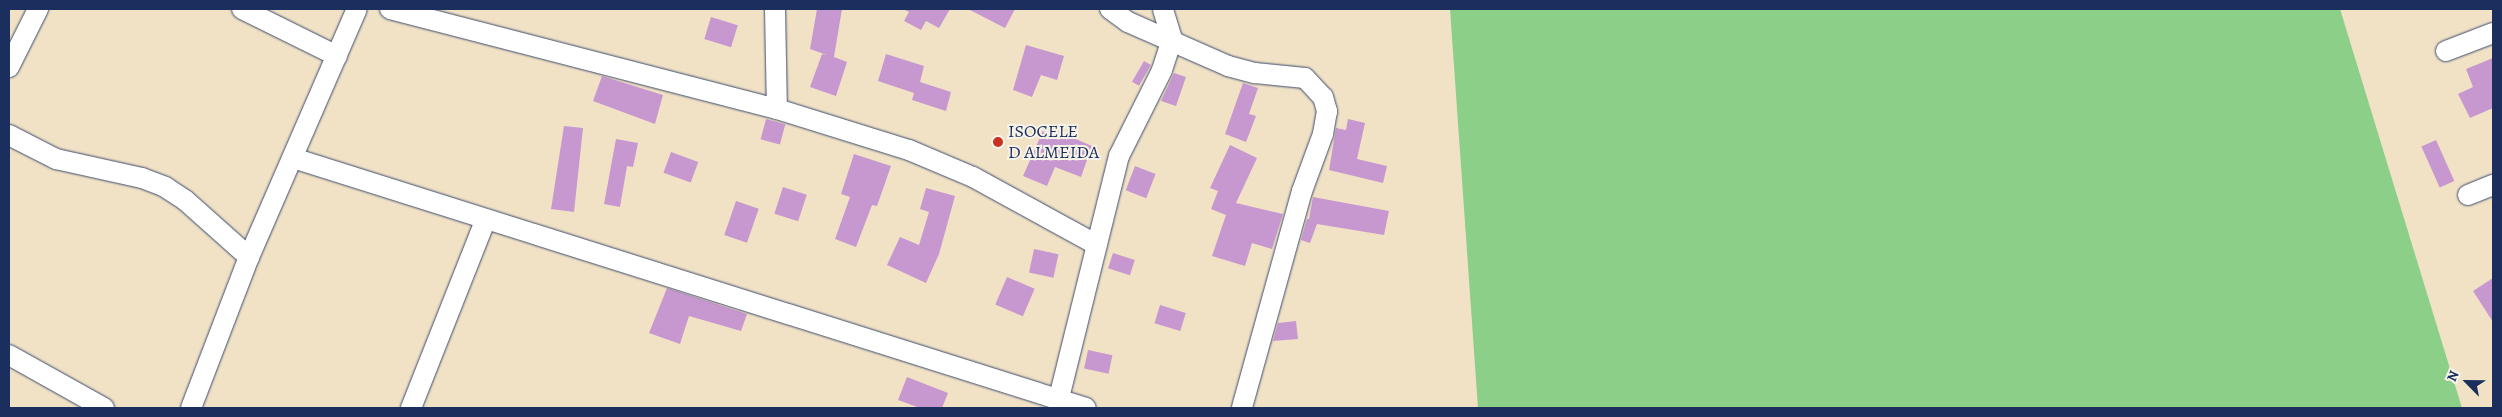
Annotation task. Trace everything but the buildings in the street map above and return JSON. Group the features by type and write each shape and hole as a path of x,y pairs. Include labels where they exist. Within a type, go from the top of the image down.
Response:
{"street":[{"path":"9,67 38,9"},
{"path":"242,9 337,56"},
{"path":"191,408 249,257 357,9"},
{"path":"390,9 777,109 909,150 973,177 1097,245"},
{"path":"775,9 777,109"},
{"path":"1110,9 1128,22 1228,66 1255,73 1305,78 1323,97 1326,111 1242,408"},
{"path":"1060,398 1119,156 1162,70 1172,40 1163,9"},
{"path":"2446,51 2493,33"},
{"path":"9,135 56,159 142,178 165,186 185,200 249,257"},
{"path":"293,158 1060,398 1086,408"},
{"path":"2468,196 2493,184"},
{"path":"411,408 486,219"},
{"path":"9,355 104,408"}],"green space":[{"path":"1450,9 2340,9 2462,408 1478,408"}],"place":[{"name":"ISOCELE D ALMEIDA","path":"998,142"}]}
